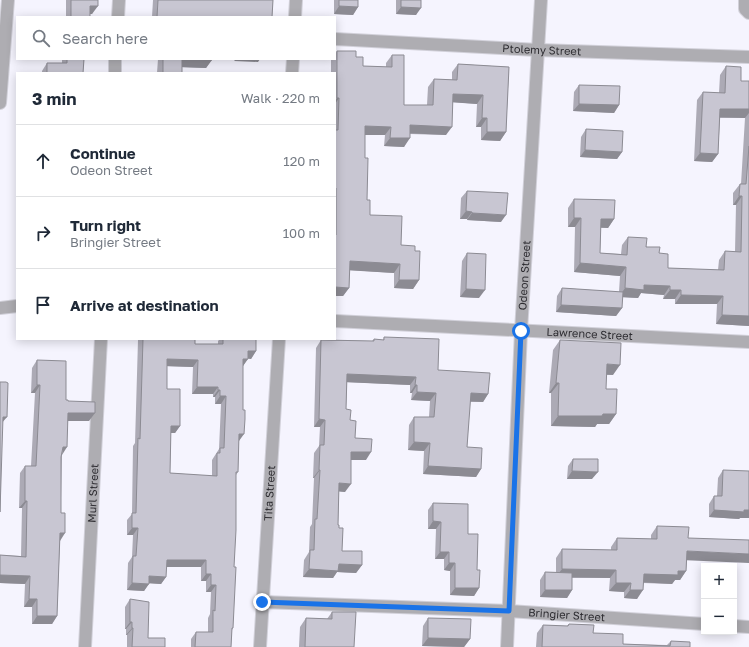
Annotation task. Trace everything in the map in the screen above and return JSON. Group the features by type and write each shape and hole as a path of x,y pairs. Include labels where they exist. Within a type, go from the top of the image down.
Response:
{"street":[{"path":"0,112 8,0"},
{"path":"118,16 119,0"},
{"path":"295,16 296,0"},
{"name":"Odeon Street","path":"507,647 521,331 541,0"},
{"path":"745,0 745,9 749,13"},
{"name":"Ptolemy Street","path":"336,39 538,50 749,57"},
{"path":"115,72 116,60"},
{"path":"292,72 293,60"},
{"path":"0,308 16,306"},
{"name":"Lawrence Street","path":"336,321 749,342"},
{"name":"Murl Street","path":"85,647 100,340"},
{"name":"Tita Street","path":"260,647 279,340"},
{"name":"Bringier Street","path":"262,602 509,611 701,624"},
{"path":"737,626 749,627"}],"building":[{"path":"71,0 98,0 98,6 90,6 90,16 71,16"},
{"path":"158,0 273,0 272,16 157,16"},
{"path":"339,0 358,0 358,7 339,6"},
{"path":"401,0 421,0 421,8 401,7"},
{"path":"337,51 356,51 356,57 363,57 363,66 392,67 392,55 404,55 404,105 433,105 434,79 457,80 458,64 509,67 506,132 487,132 487,118 482,118 483,95 453,94 452,127 410,125 410,138 390,138 391,127 365,126 365,158 368,158 367,200 370,200 370,215 402,216 401,245 415,246 415,251 420,251 419,280 399,280 400,264 350,261 349,288 336,287 336,130 338,130 339,98 337,98"},
{"path":"67,60 84,60 83,72 47,72 47,63 67,63"},
{"path":"163,60 182,60 182,72 163,72"},
{"path":"726,66 741,67 741,81 749,81 749,109 720,109 718,154 700,153 703,92 725,93"},
{"path":"579,85 620,86 619,105 579,104"},
{"path":"586,129 623,131 622,152 585,150"},
{"path":"749,146 749,316 722,315 723,296 681,295 681,290 670,290 670,286 644,285 644,290 625,288 626,267 580,263 581,218 574,218 574,199 615,200 614,219 601,219 600,253 627,255 628,237 647,238 646,247 660,247 659,253 668,254 668,268 724,270 725,251 741,252 742,196 739,196 740,184 746,184"},
{"path":"467,191 508,193 506,215 472,213 466,211"},
{"path":"467,253 486,254 485,290 466,289"},
{"path":"562,288 623,292 622,308 561,305"},
{"path":"384,337 439,339 438,370 490,373 488,394 471,393 467,447 482,448 481,469 428,466 430,443 414,442 414,417 434,417 436,393 417,392 417,385 415,385 416,377 347,374 346,409 351,410 350,420 356,421 355,438 372,439 371,452 351,452 351,484 339,483 338,525 339,528 343,528 342,551 362,551 362,565 339,564 338,571 309,569 310,550 314,550 315,519 317,519 320,445 324,445 325,420 319,419 321,340 374,341 374,339 384,340"},
{"path":"143,340 195,340 195,344 223,344 223,340 256,340 256,351 248,351 248,359 243,359 243,410 245,410 245,419 244,434 239,434 238,472 236,472 236,530 234,567 236,567 231,647 195,647 196,632 213,632 213,610 215,611 216,585 211,585 211,574 206,574 206,560 167,560 166,577 149,576 149,584 132,583 133,556 136,556 138,528 132,528 132,513 136,513 138,438 140,439","holes":["167,359 198,360 197,387 218,387 218,390 220,390 220,396 226,396 224,448 220,448 220,453 217,453 217,476 170,473 171,426 180,426 180,389 167,389"]},
{"path":"560,340 621,343 620,365 607,364 606,389 617,389 616,414 603,414 602,416 558,416 559,383 556,383"},
{"path":"37,360 66,361 66,400 95,402 95,413 68,413 67,447 63,447 61,457 61,513 65,513 65,533 60,533 57,616 37,616 37,599 29,599 30,576 0,575 0,555 26,557 27,501 25,501 25,466 36,466 40,385 37,385"},
{"path":"0,382 8,383 7,417 3,417 0,512"},
{"path":"573,459 598,459 598,472 572,471"},
{"path":"723,470 749,471 749,510 744,510 744,512 714,510 714,496 722,496"},
{"path":"433,503 468,504 468,534 478,534 477,570 480,570 479,588 455,588 455,563 449,563 449,552 440,552 441,522 433,521"},
{"path":"657,526 689,527 688,538 749,540 749,554 687,551 686,571 678,571 678,575 644,574 643,590 630,590 631,583 616,583 616,570 562,569 562,549 617,550 617,538 657,539"},
{"path":"545,572 572,573 572,590 545,590"},
{"path":"130,599 149,602 148,638 165,638 165,647 132,647 133,628 132,622 130,622"},
{"path":"332,612 356,612 354,647 305,647 306,618 332,619"},
{"path":"428,618 471,619 470,639 428,638"},
{"path":"569,624 594,625 593,633 623,634 623,644 670,646 671,641 690,642 690,647 542,647 543,625 568,626"}],"route":[{"path":"262,602 509,611 521,331"}]}
